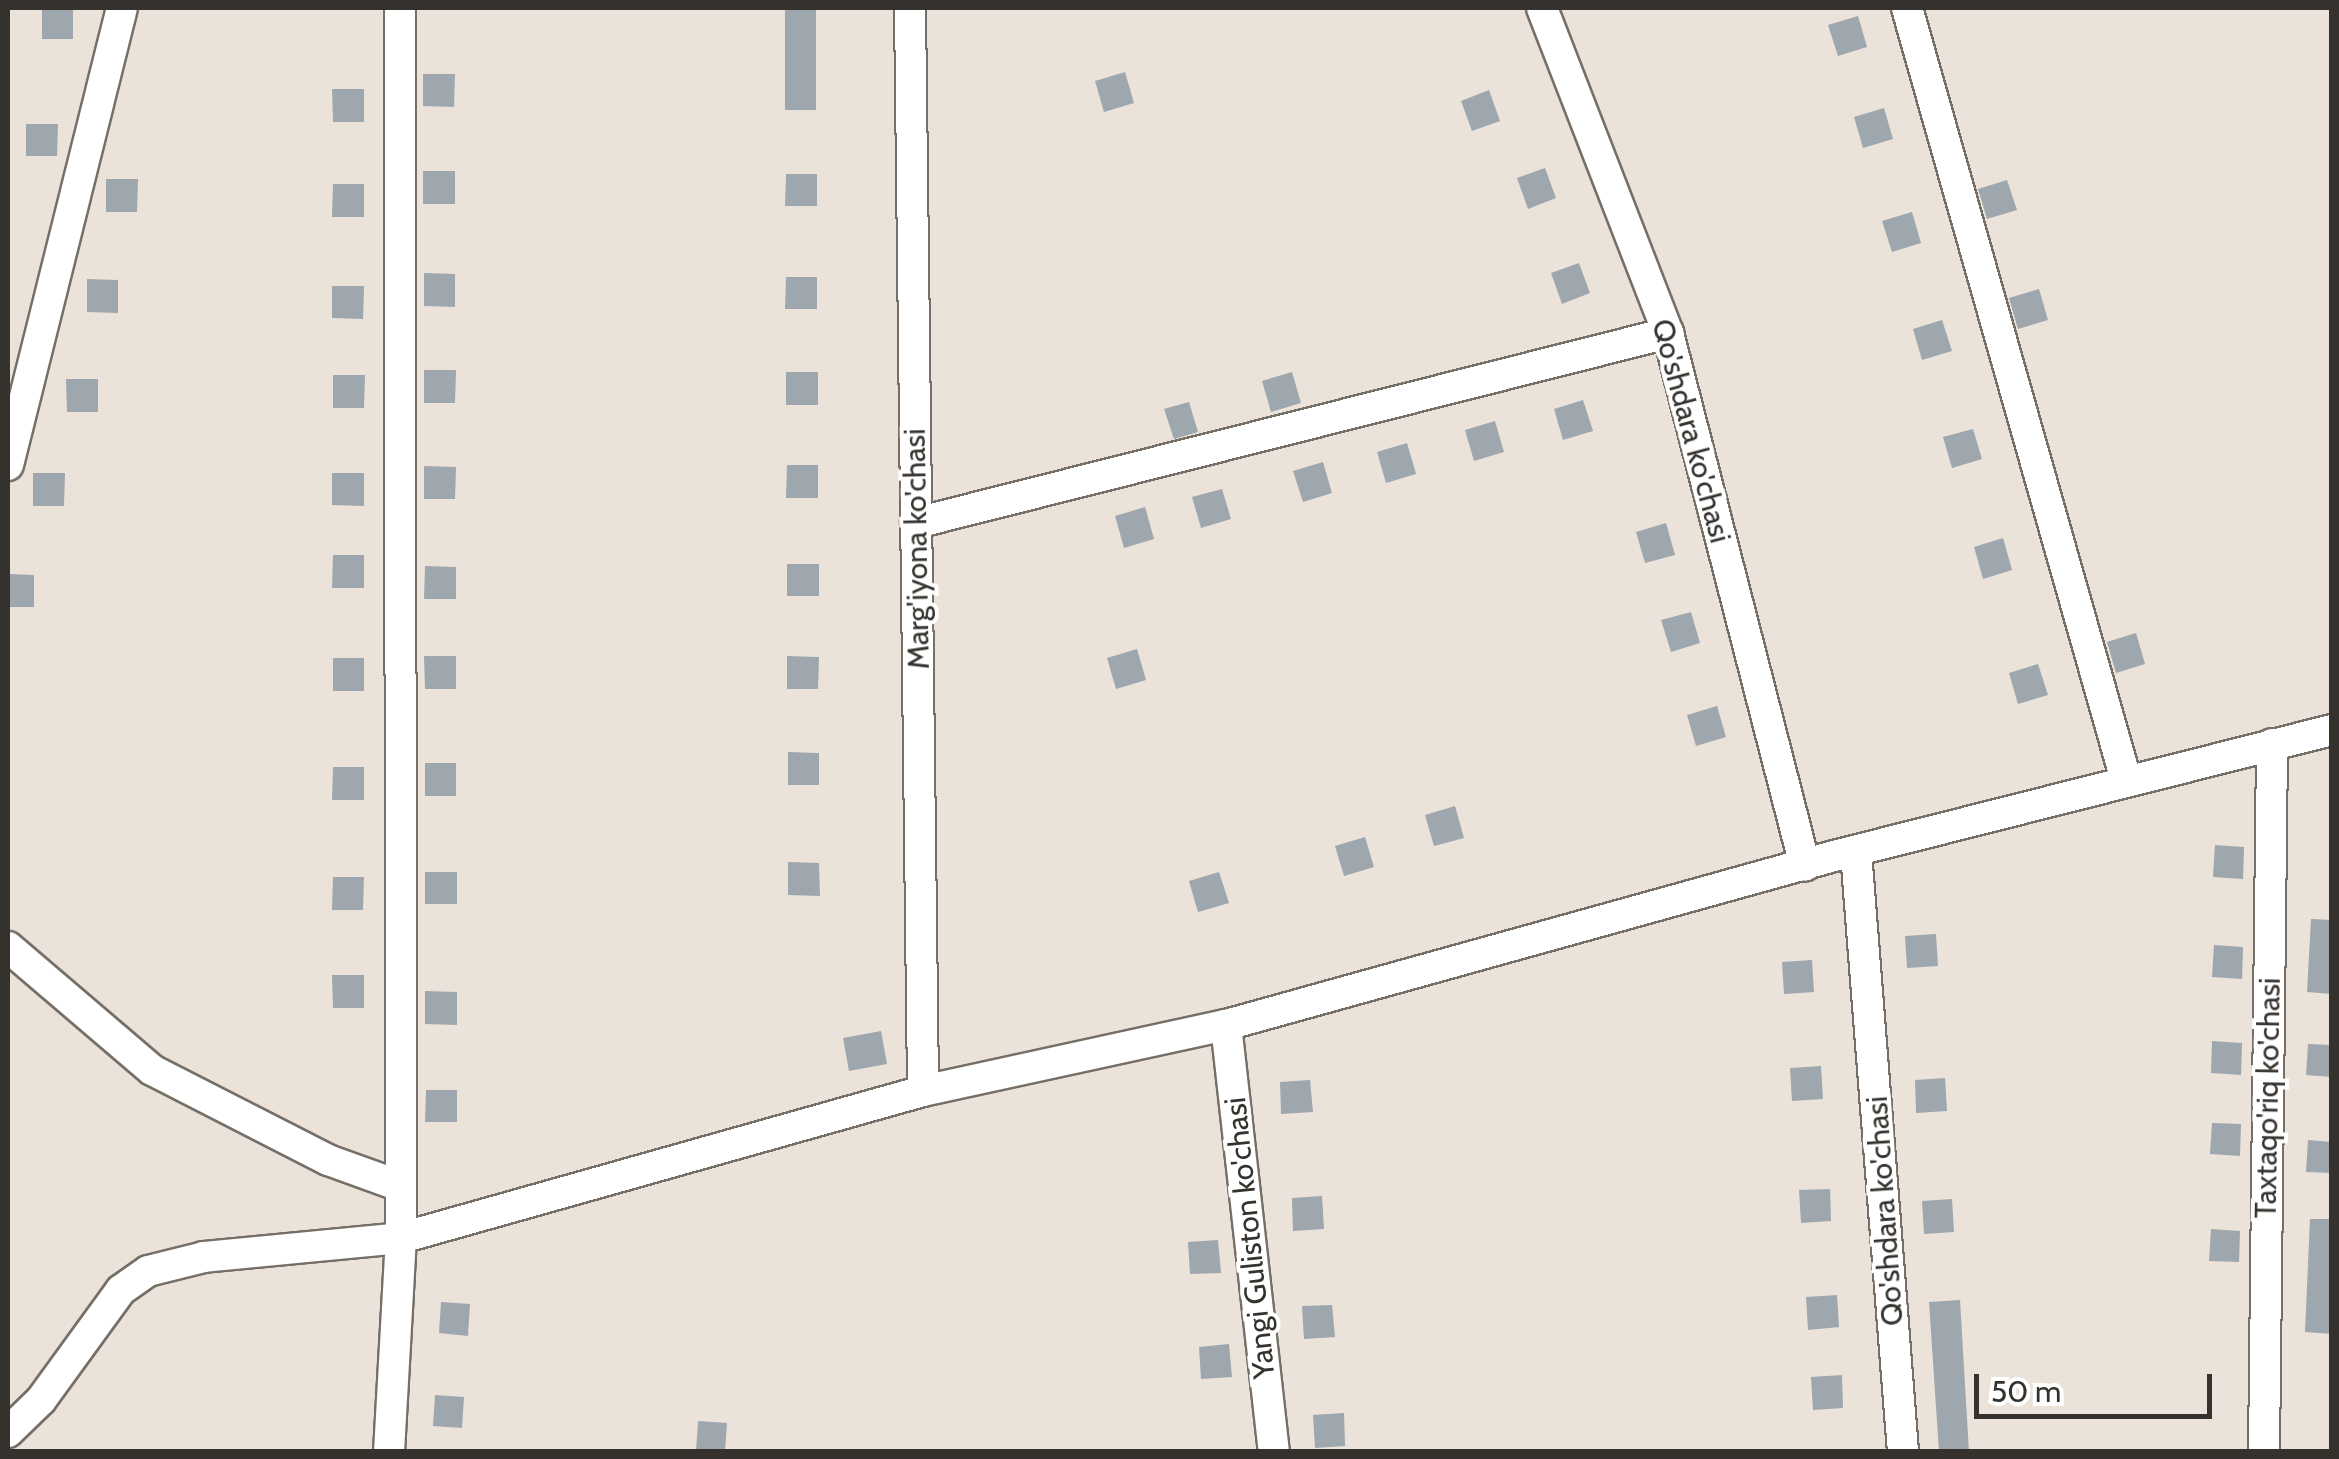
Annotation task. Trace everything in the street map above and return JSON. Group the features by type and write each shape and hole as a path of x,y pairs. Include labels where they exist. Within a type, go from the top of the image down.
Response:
{"street":[{"path":"8,465 122,8"},
{"path":"389,1452 400,1238 400,8"},
{"name":"Marg'iyona ko'chasi","path":"910,8 923,1091"},
{"name":"Qo'shdara ko'chasi","path":"1542,8 1668,333 1805,866"},
{"path":"1907,8 2126,780"},
{"path":"916,523 1668,333"},
{"path":"8,1432 41,1400 121,1290 148,1270 204,1257 400,1238 923,1091 1226,1025 1856,852 2332,730"},
{"name":"Taxtaqo'riq ko'chasi","path":"2264,1452 2272,744"},
{"name":"Qo'shdara ko'chasi","path":"1856,852 1903,1452"},
{"path":"8,948 152,1070 328,1160 400,1186"},
{"name":"Yangi Guliston ko'chasi","path":"1226,1025 1274,1452"}],"building":[{"path":"42,8 73,8 73,39 42,39"},
{"path":"785,8 816,8 816,110 785,110"},
{"path":"1858,16 1867,47 1838,56 1828,25"},
{"path":"1125,72 1134,103 1104,112 1095,81"},
{"path":"423,74 455,74 454,107 423,106"},
{"path":"332,89 364,89 364,122 333,122"},
{"path":"1489,90 1500,121 1472,131 1461,101"},
{"path":"1884,108 1893,139 1863,148 1854,117"},
{"path":"26,124 58,124 57,156 26,156"},
{"path":"1545,168 1556,198 1528,209 1517,178"},
{"path":"423,171 455,171 455,204 423,204"},
{"path":"786,174 817,174 817,206 785,206"},
{"path":"106,179 138,179 137,212 106,212"},
{"path":"2007,180 2017,210 1987,219 1978,189"},
{"path":"333,184 364,184 364,217 332,217"},
{"path":"1912,212 1921,243 1892,252 1882,221"},
{"path":"1579,263 1590,293 1562,304 1551,273"},
{"path":"424,273 455,274 455,307 424,306"},
{"path":"786,277 817,277 817,309 785,309"},
{"path":"87,279 118,280 118,313 87,312"},
{"path":"332,286 364,286 363,319 332,318"},
{"path":"2039,289 2048,320 2018,329 2009,298"},
{"path":"1942,320 1952,351 1922,360 1913,329"},
{"path":"424,370 456,370 455,403 424,403"},
{"path":"786,372 818,372 818,405 786,405"},
{"path":"1292,372 1301,403 1271,412 1262,381"},
{"path":"333,375 365,375 364,408 333,408"},
{"path":"66,379 98,379 98,412 67,412"},
{"path":"1583,400 1593,431 1563,440 1554,409"},
{"path":"1189,402 1198,432 1174,439 1164,409"},
{"path":"1495,421 1504,452 1474,461 1465,430"},
{"path":"1973,429 1982,459 1952,468 1943,437"},
{"path":"1407,443 1416,474 1386,483 1377,452"},
{"path":"1323,462 1332,493 1303,502 1293,471"},
{"path":"787,465 818,465 818,498 786,498"},
{"path":"424,466 456,467 455,499 424,499"},
{"path":"33,473 65,473 64,506 33,506"},
{"path":"332,473 364,473 364,506 332,505"},
{"path":"1222,489 1231,519 1201,528 1192,497"},
{"path":"1145,507 1154,539 1124,548 1115,516"},
{"path":"1666,523 1675,555 1645,563 1636,532"},
{"path":"2003,538 2012,570 1983,579 1974,547"},
{"path":"333,555 364,555 364,588 332,588"},
{"path":"787,564 819,564 819,596 787,596"},
{"path":"425,566 456,567 456,599 424,599"},
{"path":"8,574 34,575 34,607 8,607"},
{"path":"1691,612 1700,643 1671,652 1661,620"},
{"path":"2136,633 2145,664 2116,673 2107,642"},
{"path":"1137,649 1146,680 1116,689 1107,658"},
{"path":"424,656 456,656 456,689 425,689"},
{"path":"787,656 819,657 818,689 787,689"},
{"path":"333,658 364,658 364,691 333,691"},
{"path":"2038,664 2048,695 2018,704 2009,673"},
{"path":"1717,706 1726,737 1696,746 1687,715"},
{"path":"788,752 819,753 819,785 788,785"},
{"path":"425,763 456,763 456,796 425,796"},
{"path":"333,767 364,767 364,800 332,800"},
{"path":"1455,806 1464,838 1434,846 1425,815"},
{"path":"1365,837 1374,867 1344,876 1335,846"},
{"path":"2215,845 2244,847 2243,879 2213,877"},
{"path":"788,862 819,863 820,896 788,895"},
{"path":"425,872 457,872 457,904 425,904"},
{"path":"1219,872 1229,903 1198,912 1189,881"},
{"path":"333,877 364,877 363,910 332,910"},
{"path":"2311,919 2332,920 2332,994 2307,992"},
{"path":"1936,934 1938,966 1907,968 1905,936"},
{"path":"2214,945 2243,947 2242,979 2212,977"},
{"path":"1812,960 1814,992 1784,994 1782,962"},
{"path":"332,975 364,975 364,1008 333,1008"},
{"path":"425,991 457,992 457,1025 425,1024"},
{"path":"881,1031 887,1064 849,1071 843,1038"},
{"path":"2212,1041 2242,1043 2241,1075 2211,1073"},
{"path":"2308,1044 2332,1045 2332,1077 2306,1075"},
{"path":"1821,1066 1823,1099 1792,1101 1790,1068"},
{"path":"1945,1078 1947,1111 1916,1113 1915,1080"},
{"path":"1310,1080 1313,1112 1281,1114 1280,1082"},
{"path":"426,1090 457,1090 457,1122 425,1122"},
{"path":"2212,1123 2241,1124 2240,1156 2210,1154"},
{"path":"2308,1140 2332,1142 2332,1173 2306,1172"},
{"path":"1830,1189 1831,1221 1801,1223 1799,1190"},
{"path":"1322,1196 1324,1229 1293,1231 1292,1198"},
{"path":"1952,1199 1954,1232 1924,1234 1922,1201"},
{"path":"2310,1219 2332,1219 2332,1334 2305,1332"},
{"path":"2211,1229 2240,1231 2239,1262 2209,1261"},
{"path":"1218,1240 1221,1273 1190,1274 1188,1242"},
{"path":"1837,1295 1839,1327 1808,1330 1806,1297"},
{"path":"1960,1300 1969,1452 1939,1452 1929,1302"},
{"path":"441,1302 470,1304 468,1336 439,1333"},
{"path":"1332,1305 1335,1337 1304,1339 1302,1306"},
{"path":"1229,1344 1232,1377 1201,1379 1199,1347"},
{"path":"1842,1375 1843,1408 1813,1410 1811,1377"},
{"path":"435,1395 464,1397 462,1428 433,1426"},
{"path":"1344,1413 1345,1446 1315,1448 1313,1415"},
{"path":"698,1421 727,1423 725,1452 696,1452"}]}
